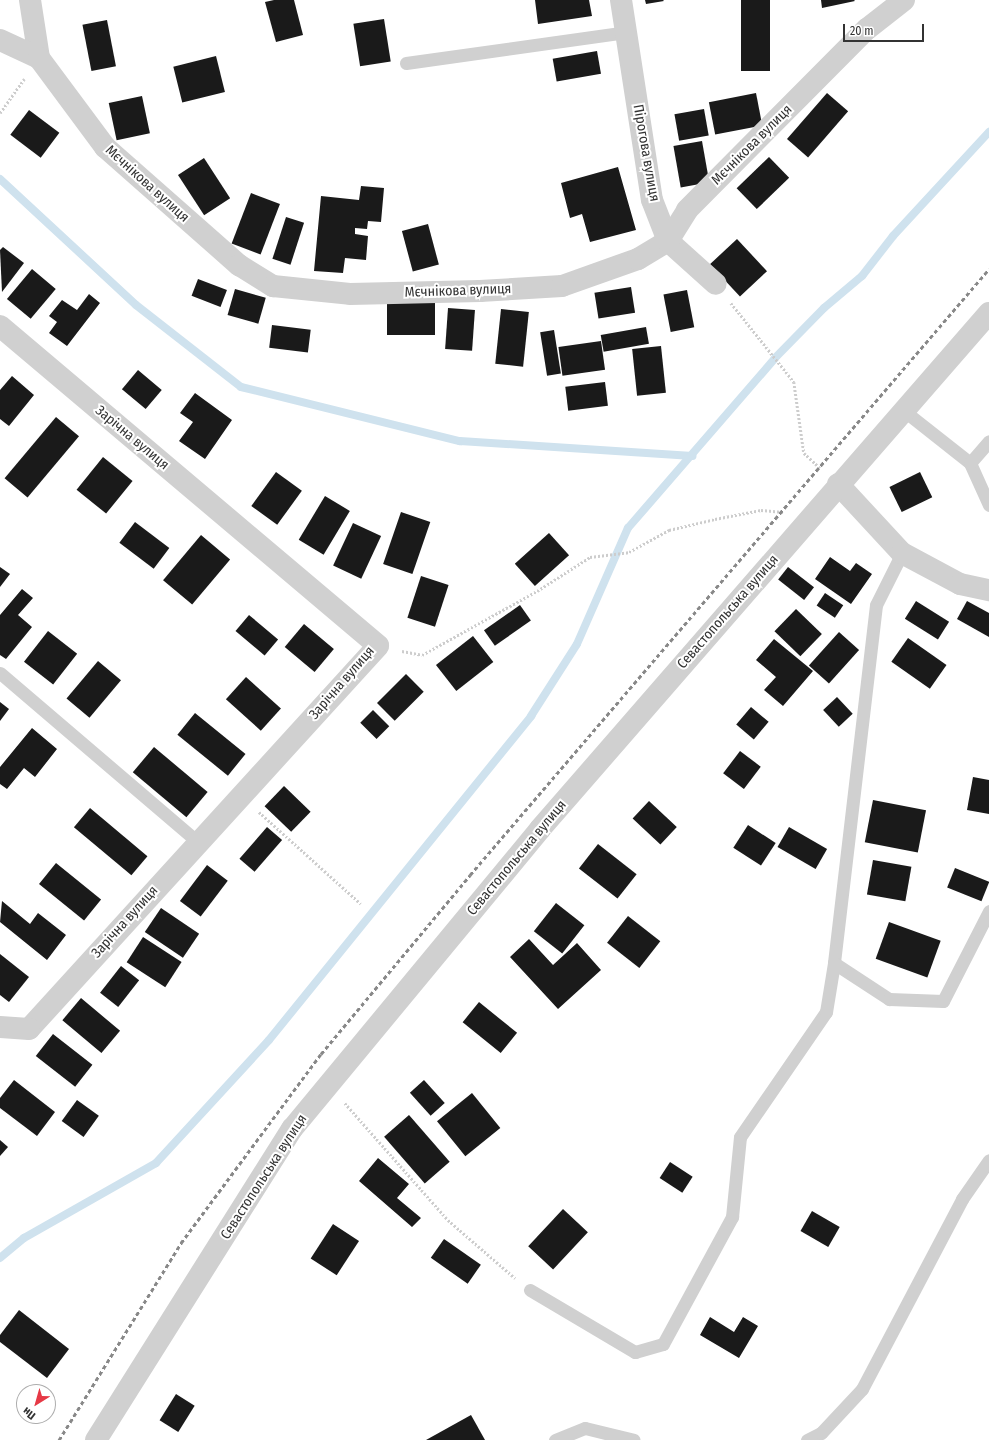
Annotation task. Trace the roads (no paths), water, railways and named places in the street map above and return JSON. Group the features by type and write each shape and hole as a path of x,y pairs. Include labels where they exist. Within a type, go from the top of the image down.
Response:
{"street":[{"path":"30,0 39,58"},
{"name":"Пірогова вулиця","path":"622,0 652,200 668,241 716,284"},
{"name":"Мєчнікова вулиця","path":"0,40 39,58 105,147 239,265 273,286 350,294 472,292 562,286 638,259 668,241 687,210 867,29 904,0"},
{"name":"Севастопольська вулиця","path":"96,1440 292,1129 540,829 813,515 838,484 989,313"},
{"name":"Зарічна вулиця","path":"0,326 378,646 29,1029 0,1027"},
{"path":"838,484 902,553 960,584 989,590"}],"lane":[{"path":"406,63 626,32"},
{"path":"904,410 970,463 989,505"},
{"path":"970,463 989,442"},
{"path":"530,1290 634,1352 663,1344 732,1217 740,1137 826,1012 834,963 876,604 902,553"},
{"path":"0,673 198,842"},
{"path":"834,963 889,999 943,1001 989,910"},
{"path":"807,1440 821,1432 862,1390 962,1200 989,1160"},
{"path":"555,1440 585,1428 634,1440"}],"waterway":[{"path":"0,1258 24,1238 156,1163 269,1040 531,716 577,644 628,528 775,358 824,308 862,276 893,236 989,132"},
{"path":"0,179 136,305 241,387 460,441 693,456"}],"railway":[{"path":"59,1440 181,1243 321,1054 470,875 989,269"}]}
